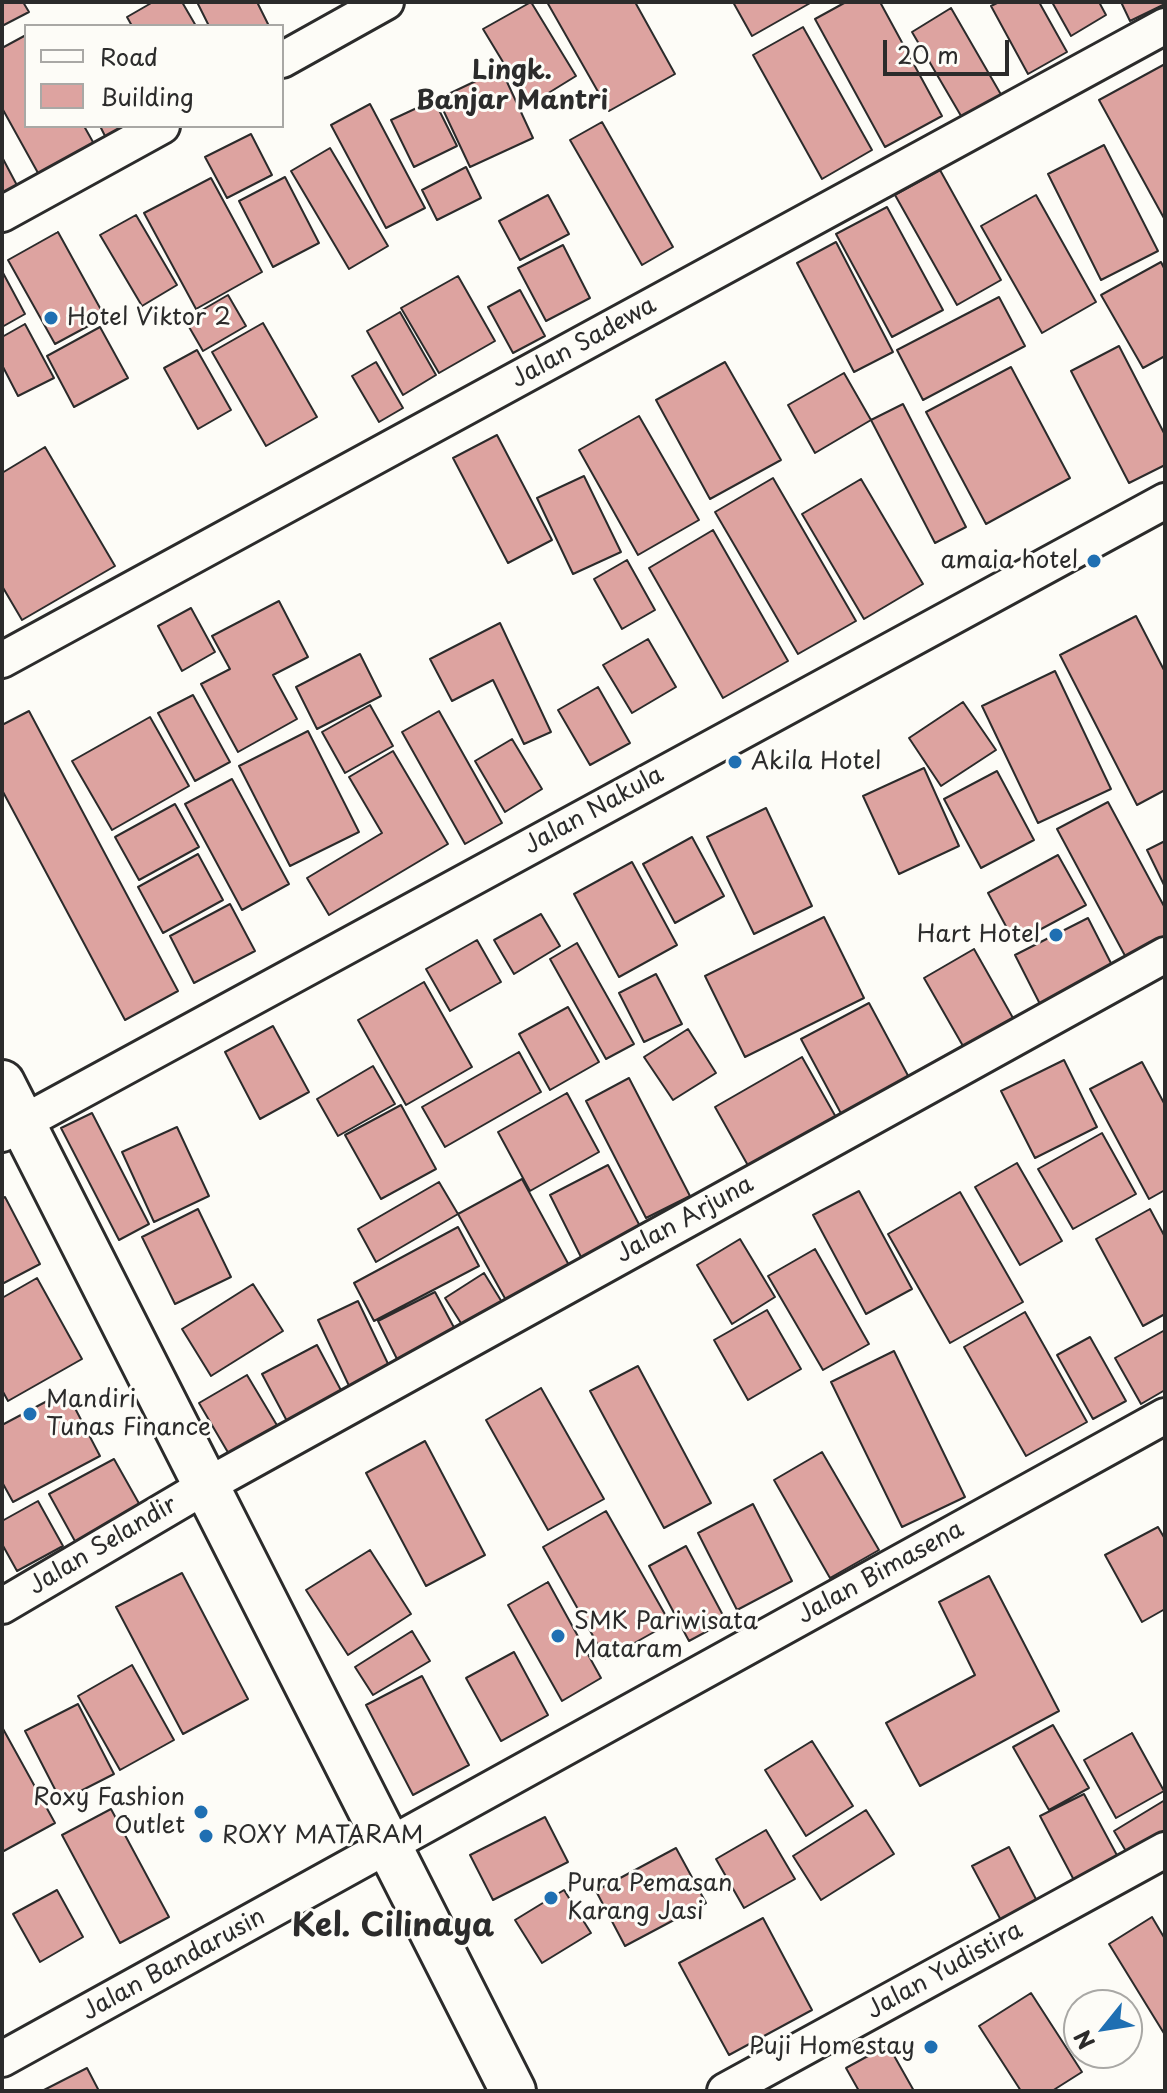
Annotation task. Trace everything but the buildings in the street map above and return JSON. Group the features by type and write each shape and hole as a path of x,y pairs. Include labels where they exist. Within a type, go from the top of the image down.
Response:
{"main road":[{"path":"2,1083 12,1128 204,1487 513,2091"}],"street":[{"path":"284,59 386,2"},
{"name":"Jalan Sadewa","path":"2,660 1165,26"},
{"path":"2,214 158,128"},
{"name":"Jalan Nakula","path":"12,1128 1165,501"},
{"name":"Jalan Arjuna","path":"204,1487 1165,955"},
{"name":"Jalan Bimasena","path":"388,1848 1165,1416"},
{"name":"Jalan Selandir","path":"2,1606 204,1487"},
{"name":"Jalan Bandarusin","path":"2,2059 388,1848"},
{"name":"Jalan Yudistira","path":"725,2091 1165,1850"}],"place":[{"name":"Hotel Viktor 2","path":"51,318"},
{"name":"amaia hotel","path":"1094,561"},
{"name":"Akila Hotel","path":"735,762"},
{"name":"Hart Hotel","path":"1056,935"},
{"name":"Mandiri Tunas Finance","path":"30,1414"},
{"name":"SMK Pariwisata Mataram","path":"558,1636"},
{"name":"Roxy Fashion Outlet","path":"201,1812"},
{"name":"ROXY MATARAM","path":"206,1836"},
{"name":"Pura Pemasan Karang Jasi","path":"551,1898"},
{"name":"Puji Homestay","path":"931,2047"}],"district":[{"name":"Lingk. Banjar Mantri","path":"512,87"},
{"name":"Kel. Cilinaya","path":"393,1927"}]}
